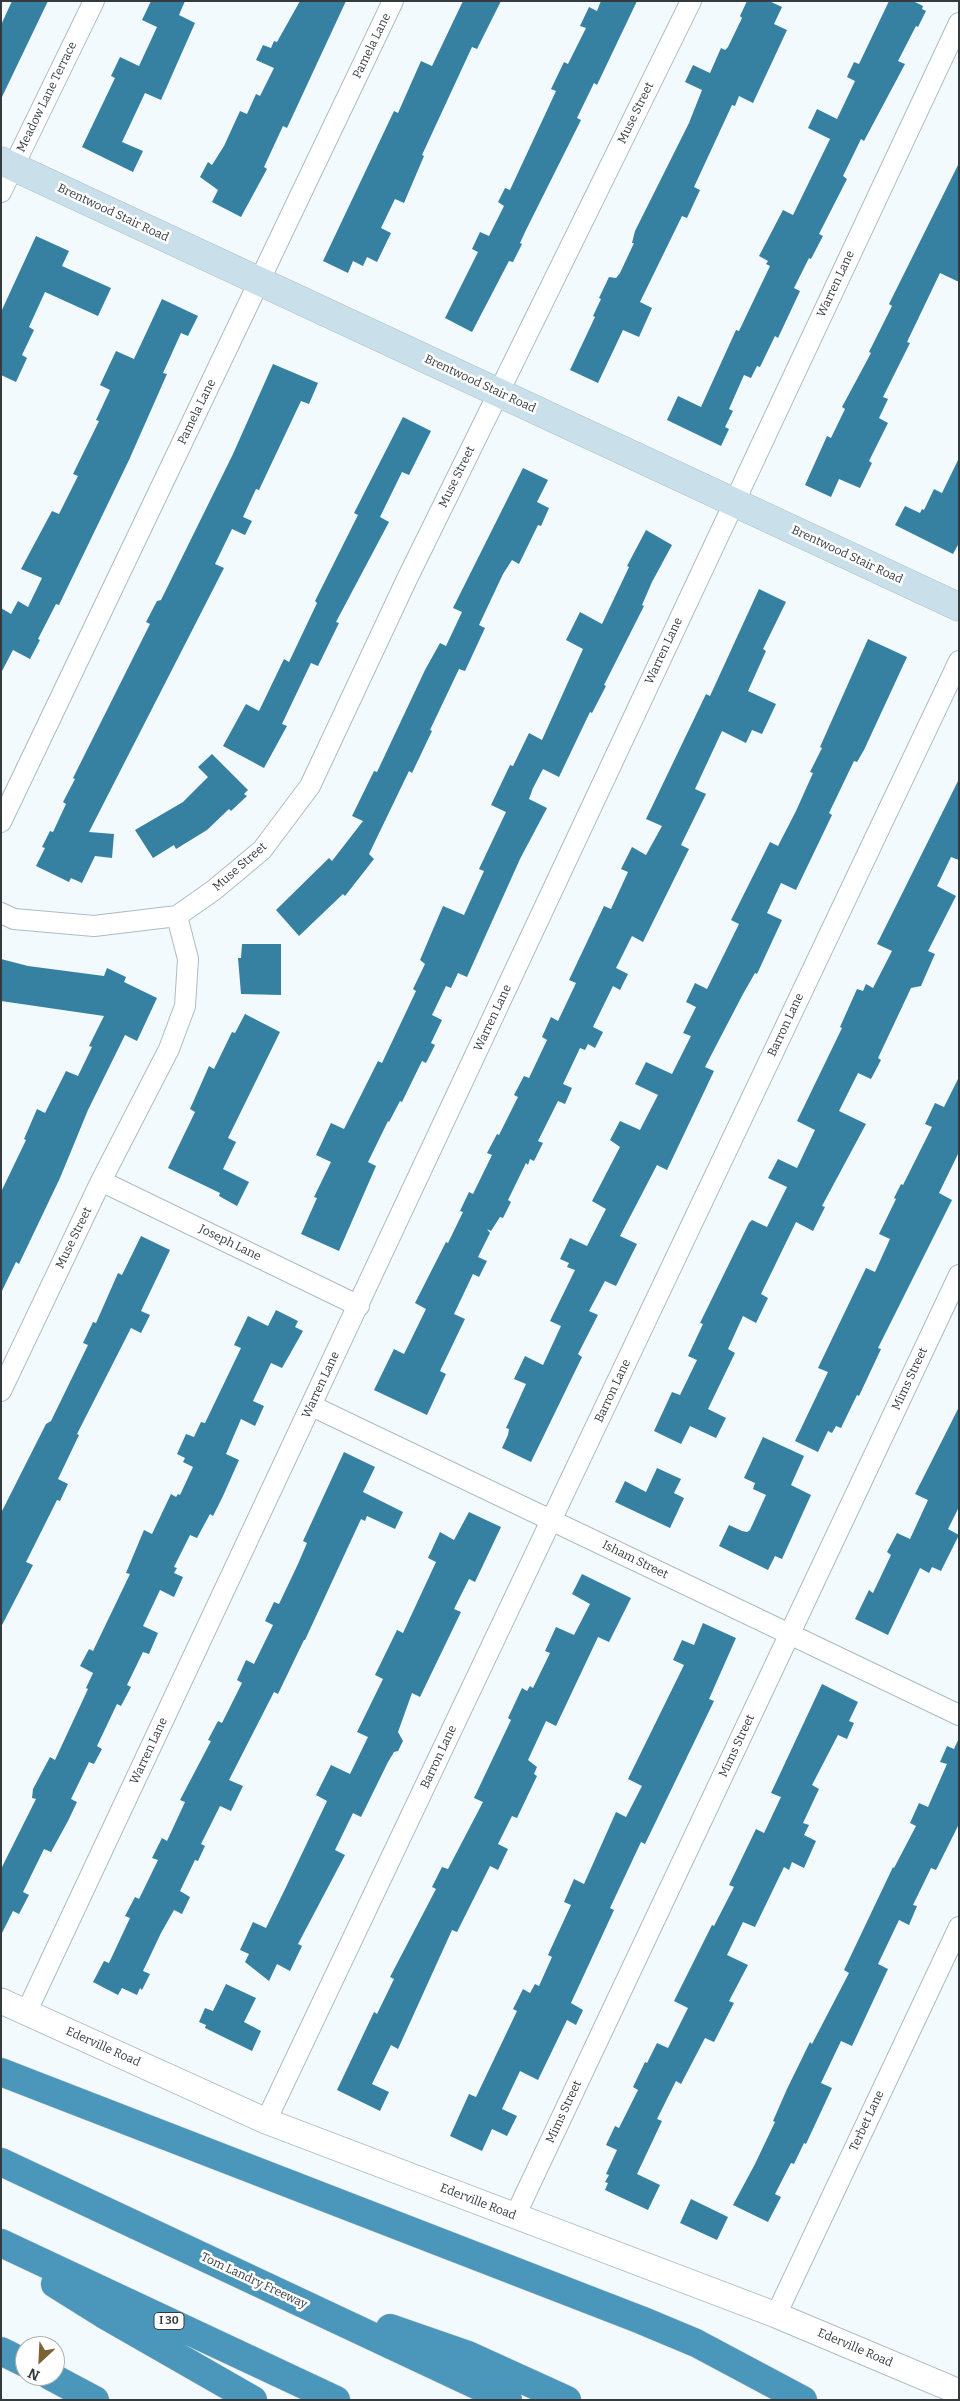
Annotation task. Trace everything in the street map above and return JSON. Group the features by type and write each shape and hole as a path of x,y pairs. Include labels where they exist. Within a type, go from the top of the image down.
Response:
{"highway":[{"path":"1,2072 641,2320 696,2343 803,2400"},
{"name":"Tom Landry Freeway","path":"1,2162 508,2400"},
{"name":"I 30","path":"1,2243 336,2400"},
{"path":"1,2250 103,2314 253,2400"},
{"path":"256,2282 450,2348 567,2400"},
{"path":"1,2351 15,2358"},
{"path":"65,2384 95,2400"}],"main road":[{"name":"Brentwood Stair Road","path":"7,163 959,607"}],"street":[{"name":"Meadow Lane Terrace","path":"1,192 7,163 94,1"},
{"name":"Pamela Lane","path":"1,822 394,1"},
{"name":"Muse Street","path":"1,913 14,919 94,926 177,916 214,890 262,850 310,786 406,581 691,1"},
{"name":"Warren Lane","path":"26,2013 959,23"},
{"name":"Barron Lane","path":"266,2121 959,661"},
{"name":"Muse Street","path":"1,1391 101,1181 169,1049 185,1006 188,959 177,916"},
{"name":"Joseph Lane","path":"101,1181 359,1306"},
{"name":"Mims Street","path":"514,2216 959,1275"},
{"name":"Isham Street","path":"312,1406 959,1715"},
{"name":"Terbet Lane","path":"776,2315 959,1927"},
{"name":"Ederville Road","path":"1,2001 266,2121 776,2315 959,2392"}],"building":[{"path":"12,1 48,1 1,99 1,25"},
{"path":"151,1 185,1 179,15 195,23 161,100 145,93 122,142 143,151 133,172 82,147 115,78 111,76 120,57 139,66 157,27 142,20"},
{"path":"300,1 346,1 287,128 283,126 264,167 267,169 241,217 212,202 218,190 200,177 208,162 212,165 224,146 240,111 247,114 256,94 260,96 274,68 256,60 263,45 271,48 274,41 277,42"},
{"path":"463,1 501,1 477,49 472,47 422,155 424,156 404,203 395,199 381,228 391,233 377,262 367,257 363,266 353,261 348,273 323,261 394,111 398,113 421,61 432,66"},
{"path":"601,1 637,1 597,85 594,83 577,118 581,120 526,230 520,243 522,244 513,262 509,261 472,332 445,318 478,252 472,249 480,232 489,236 504,206 498,202 505,188 510,190 556,91 551,89 564,62 568,64 586,28 580,26 589,7 597,11"},
{"path":"747,1 769,1 782,7 774,24 787,30 753,103 739,96 735,106 732,105 694,187 700,190 687,218 682,216 640,302 652,308 639,337 623,330 598,383 570,370 595,317 593,316 601,299 599,298 609,277 616,278 620,273 634,243 632,243 635,231 689,123 702,90 685,82 693,65 710,73 721,48 725,50 728,47 742,18 740,16"},
{"path":"889,1 913,1 923,6 922,9 926,11 898,61 905,64 864,141 861,139 843,176 847,179 819,234 823,236 811,259 809,258 794,288 800,291 778,338 775,336 760,367 757,366 751,378 744,375 729,409 733,411 725,427 729,429 721,446 667,420 678,396 701,407 736,330 739,331 770,266 766,264 768,261 759,256 783,210 793,215 830,139 808,128 817,109 837,119 855,81 847,77 854,62 859,64"},
{"path":"959,163 959,282 940,273 907,342 910,343 883,397 888,399 879,418 888,423 869,461 872,463 860,488 839,479 831,497 805,485 827,436 831,438 845,409 842,407 871,353 869,352 892,306 889,304"},
{"path":"36,236 69,251 62,266 111,288 98,316 45,292 29,327 34,330 22,355 27,358 16,382 1,375 1,312"},
{"path":"162,299 198,316 188,336 181,333 163,373 167,374 129,460 59,605 56,604 30,659 13,650 1,673 1,608 11,614 18,601 28,607 42,578 21,569 52,511 59,514 78,476 73,474 99,421 96,420 110,390 100,385 116,351 134,359"},
{"path":"273,364 318,383 309,404 301,401 259,490 256,489 243,517 252,521 245,535 232,529 215,564 224,568 89,832 114,834 112,858 95,856 82,883 71,878 69,882 36,866 45,848 42,847 50,831 53,832 66,804 63,802 75,779 73,778 150,624 146,622 157,601 161,600 233,454"},
{"path":"403,417 431,431 409,475 402,472 380,517 389,522 336,622 339,623 318,666 311,663 282,724 287,726 264,768 223,746 246,704 259,711 284,659 289,662 317,603 315,601 358,515 354,513"},
{"path":"959,458 959,543 953,554 895,525 905,506 920,513 922,509 924,510 934,489 942,493"},
{"path":"523,468 548,480 537,502 549,508 541,526 538,525 519,564 512,560 503,574 479,625 485,628 465,671 459,669 412,773 409,771 369,854 374,859 345,896 343,894 299,936 276,910 329,858 332,861 363,821 352,816 374,771 377,772 425,670 440,643 446,646 462,612 453,608"},
{"path":"646,530 672,545 652,582 642,605 644,606 604,685 606,686 592,713 590,712 559,777 543,769 533,788 529,799 547,808 520,859 467,977 458,973 451,988 446,986 432,1015 442,1020 431,1043 435,1045 426,1063 422,1061 402,1102 400,1101 388,1121 368,1162 376,1166 339,1251 301,1234 317,1198 314,1197 331,1162 316,1155 331,1123 344,1129 378,1061 382,1063 416,991 413,989 425,964 420,960 443,906 464,915 484,871 479,869 506,812 491,805 510,765 513,766 529,733 542,740 583,649 566,640 580,612 602,624 629,567 627,566"},
{"path":"759,589 786,602 763,649 766,651 748,691 776,704 762,734 752,730 746,743 722,731 695,789 706,794 681,845 689,849 643,942 632,936 616,968 628,974 620,990 613,986 593,1027 603,1032 595,1048 588,1044 585,1050 580,1048 563,1084 572,1088 565,1104 558,1101 538,1141 543,1143 534,1161 530,1159 528,1165 526,1163 508,1200 511,1202 503,1218 500,1217 491,1231 487,1229 490,1233 478,1257 487,1261 479,1277 473,1274 454,1314 465,1319 440,1371 446,1374 427,1415 374,1390 394,1349 404,1354 426,1309 415,1303 446,1242 448,1243 463,1212 460,1211 469,1192 473,1194 492,1155 487,1153 497,1134 499,1135 518,1097 514,1095 524,1076 529,1078 547,1040 542,1037 551,1017 558,1021 576,983 569,980 604,906 611,909 628,872 621,869 632,847 646,855 662,826 646,819 706,694 710,696"},
{"path":"868,639 907,657 864,750 857,762 854,761 829,813 832,815 796,890 781,883 767,913 782,920 757,974 755,973 743,994 705,1067 714,1071 667,1170 657,1165 620,1236 637,1244 616,1286 605,1281 589,1311 598,1315 578,1354 582,1357 531,1462 502,1448 508,1435 509,1429 506,1428 526,1384 514,1379 525,1356 543,1365 561,1326 550,1321 575,1270 567,1267 569,1263 560,1259 570,1238 587,1246 606,1209 592,1201 620,1147 610,1140 620,1121 640,1130 658,1095 635,1084 646,1062 672,1074 691,1036 683,1033 696,1007 686,1002 695,983 707,989 739,924 731,920 770,842 778,846 796,811 813,773 810,772 822,748 820,747"},
{"path":"212,754 248,790 244,794 247,796 231,811 229,809 207,830 176,849 174,845 153,858 135,830 183,802 208,777 198,767"},
{"path":"959,779 959,860 951,857 937,886 956,896 928,951 935,954 921,986 911,988 878,1058 881,1060 871,1079 858,1073 839,1111 866,1124 822,1206 825,1207 813,1231 796,1222 761,1294 768,1298 756,1323 743,1316 728,1349 735,1353 708,1409 726,1418 716,1438 690,1426 681,1444 654,1431 672,1392 680,1395 697,1360 688,1356 703,1324 700,1323 749,1223 752,1220 767,1227 787,1187 768,1178 778,1159 797,1168 815,1130 797,1121 842,1028 840,1027 857,989 863,991 866,984 873,988 892,951 877,944"},
{"path":"242,944 281,944 281,995 241,994 238,958 241,958"},
{"path":"1,959 28,966 104,976 107,968 126,977 124,982 157,998 137,1041 125,1035 88,1110 60,1178 19,1264 16,1262 1,1293 1,1192 26,1140 24,1139 37,1109 45,1113 66,1071 78,1076 92,1047 89,1046 104,1016 1,1001"},
{"path":"245,1014 280,1032 228,1138 236,1142 223,1169 249,1182 237,1206 219,1196 220,1193 168,1168 195,1112 190,1109 209,1066 214,1069 232,1032 235,1033"},
{"path":"959,1077 959,1152 939,1193 952,1200 878,1348 881,1349 859,1396 857,1395 841,1428 836,1426 832,1433 828,1431 818,1452 795,1441 828,1372 818,1368 866,1268 875,1272 890,1239 879,1234 896,1199 894,1198 901,1184 903,1185 932,1127 925,1124 935,1103 944,1107"},
{"path":"141,1236 170,1250 141,1311 150,1315 141,1333 131,1328 77,1434 79,1435 58,1479 68,1484 60,1501 57,1500 26,1562 33,1565 1,1627 1,1513 46,1424 51,1421 88,1345 83,1343 93,1322 96,1323 118,1273 122,1275"},
{"path":"276,1310 298,1321 295,1327 303,1331 282,1368 271,1363 253,1401 264,1406 255,1426 241,1419 226,1454 239,1460 223,1496 213,1516 210,1514 197,1538 190,1535 174,1567 177,1568 174,1573 183,1577 174,1597 160,1590 143,1626 158,1633 149,1654 143,1652 127,1685 131,1687 121,1706 117,1704 97,1746 102,1749 94,1764 89,1762 71,1799 77,1802 68,1821 51,1852 44,1849 23,1892 29,1895 19,1914 13,1911 1,1935 1,1869 36,1799 32,1798 33,1789 50,1757 55,1760 88,1689 86,1688 93,1673 80,1666 89,1649 93,1651 130,1574 126,1573 144,1530 152,1534 171,1494 176,1497 178,1494 180,1495 193,1467 183,1462 185,1458 177,1454 186,1434 194,1437 201,1422 205,1423 241,1348 234,1345 248,1316 268,1326"},
{"path":"959,1407 959,1507 948,1529 959,1535 941,1571 932,1567 929,1573 920,1568 888,1635 855,1619 869,1590 873,1593 891,1555 887,1552 897,1533 910,1539 928,1500 915,1494"},
{"path":"763,1437 804,1456 791,1485 811,1495 782,1559 775,1556 768,1570 719,1546 729,1525 742,1531 747,1532 750,1530 766,1495 753,1489 755,1483 744,1478"},
{"path":"344,1452 375,1467 363,1492 403,1512 395,1529 367,1516 365,1521 361,1519 278,1694 274,1692 229,1780 243,1786 231,1811 220,1806 201,1844 205,1846 198,1861 195,1860 180,1891 190,1897 182,1914 174,1910 161,1933 143,1971 150,1974 142,1990 140,1988 137,1995 122,1988 118,1995 93,1982 104,1961 109,1963 130,1918 125,1916 135,1897 139,1899 158,1860 152,1858 162,1838 167,1841 185,1802 180,1800 211,1741 208,1740 218,1721 222,1723 242,1683 237,1680 246,1660 254,1664 273,1625 265,1621 274,1602 279,1604 298,1564 307,1543 303,1541"},
{"path":"657,1468 681,1479 674,1493 684,1498 670,1528 615,1502 625,1481 646,1492"},
{"path":"469,1512 501,1527 475,1582 469,1579 454,1609 461,1612 420,1697 412,1693 398,1732 403,1741 398,1751 394,1752 388,1762 361,1817 353,1813 335,1850 345,1855 298,1944 302,1946 290,1971 277,1964 269,1981 245,1962 249,1954 240,1950 253,1922 266,1928 327,1801 316,1795 331,1765 350,1774 368,1737 357,1732 383,1679 375,1675 397,1630 403,1633 436,1562 428,1558 440,1532 454,1540"},
{"path":"582,1574 631,1598 609,1642 598,1637 556,1726 546,1721 528,1760 537,1767 534,1774 537,1776 517,1818 512,1816 498,1844 508,1849 498,1870 490,1866 457,1932 452,1930 398,2049 391,2045 372,2084 389,2092 380,2111 337,2090 374,2012 377,2014 394,1979 390,1977 436,1889 432,1887 442,1867 448,1869 483,1802 474,1798 511,1720 508,1718 522,1688 527,1691 530,1686 533,1688 550,1653 545,1651 556,1627 574,1635 590,1604 572,1594"},
{"path":"703,1623 736,1638 709,1699 714,1701 645,1844 641,1842 610,1908 614,1910 571,2003 583,2010 576,2025 567,2020 538,2080 520,2071 502,2109 517,2116 507,2136 492,2129 482,2151 450,2136 469,2094 476,2097 517,2011 513,2009 523,1989 530,1993 535,1984 539,1986 552,1957 548,1955 571,1905 564,1902 574,1879 584,1884 616,1812 626,1817 642,1786 628,1779 684,1665 673,1660 682,1640 694,1645"},
{"path":"822,1684 858,1702 849,1721 854,1723 847,1739 838,1735 812,1785 819,1789 803,1823 809,1825 804,1835 816,1841 804,1868 792,1862 789,1870 784,1867 755,1927 743,1922 727,1955 748,1965 729,2001 734,2003 714,2042 705,2038 681,2084 676,2081 657,2119 662,2121 637,2174 660,2185 648,2210 605,2190 608,2183 605,2182 609,2175 606,2174 617,2150 606,2145 615,2126 619,2128 638,2090 633,2087 645,2062 647,2063 657,2043 668,2048 688,2008 674,2001 712,1925 714,1926 734,1887 729,1885 756,1829 764,1833 781,1797 771,1793"},
{"path":"959,1738 959,1824 936,1870 931,1868 913,1905 917,1906 909,1925 899,1920 878,1964 888,1969 852,2046 841,2041 821,2083 832,2088 806,2144 804,2143 794,2164 791,2163 775,2194 781,2197 768,2222 733,2205 775,2122 773,2121 787,2089 810,2042 812,2044 849,1973 844,1970 893,1867 916,1826 910,1823 919,1803 928,1807 947,1764 940,1762 947,1746 954,1749"},
{"path":"226,1984 256,1998 244,2022 261,2031 252,2051 205,2028 206,2025 199,2022 205,2008 213,2011"},
{"path":"691,2199 728,2217 717,2240 680,2223"}]}
